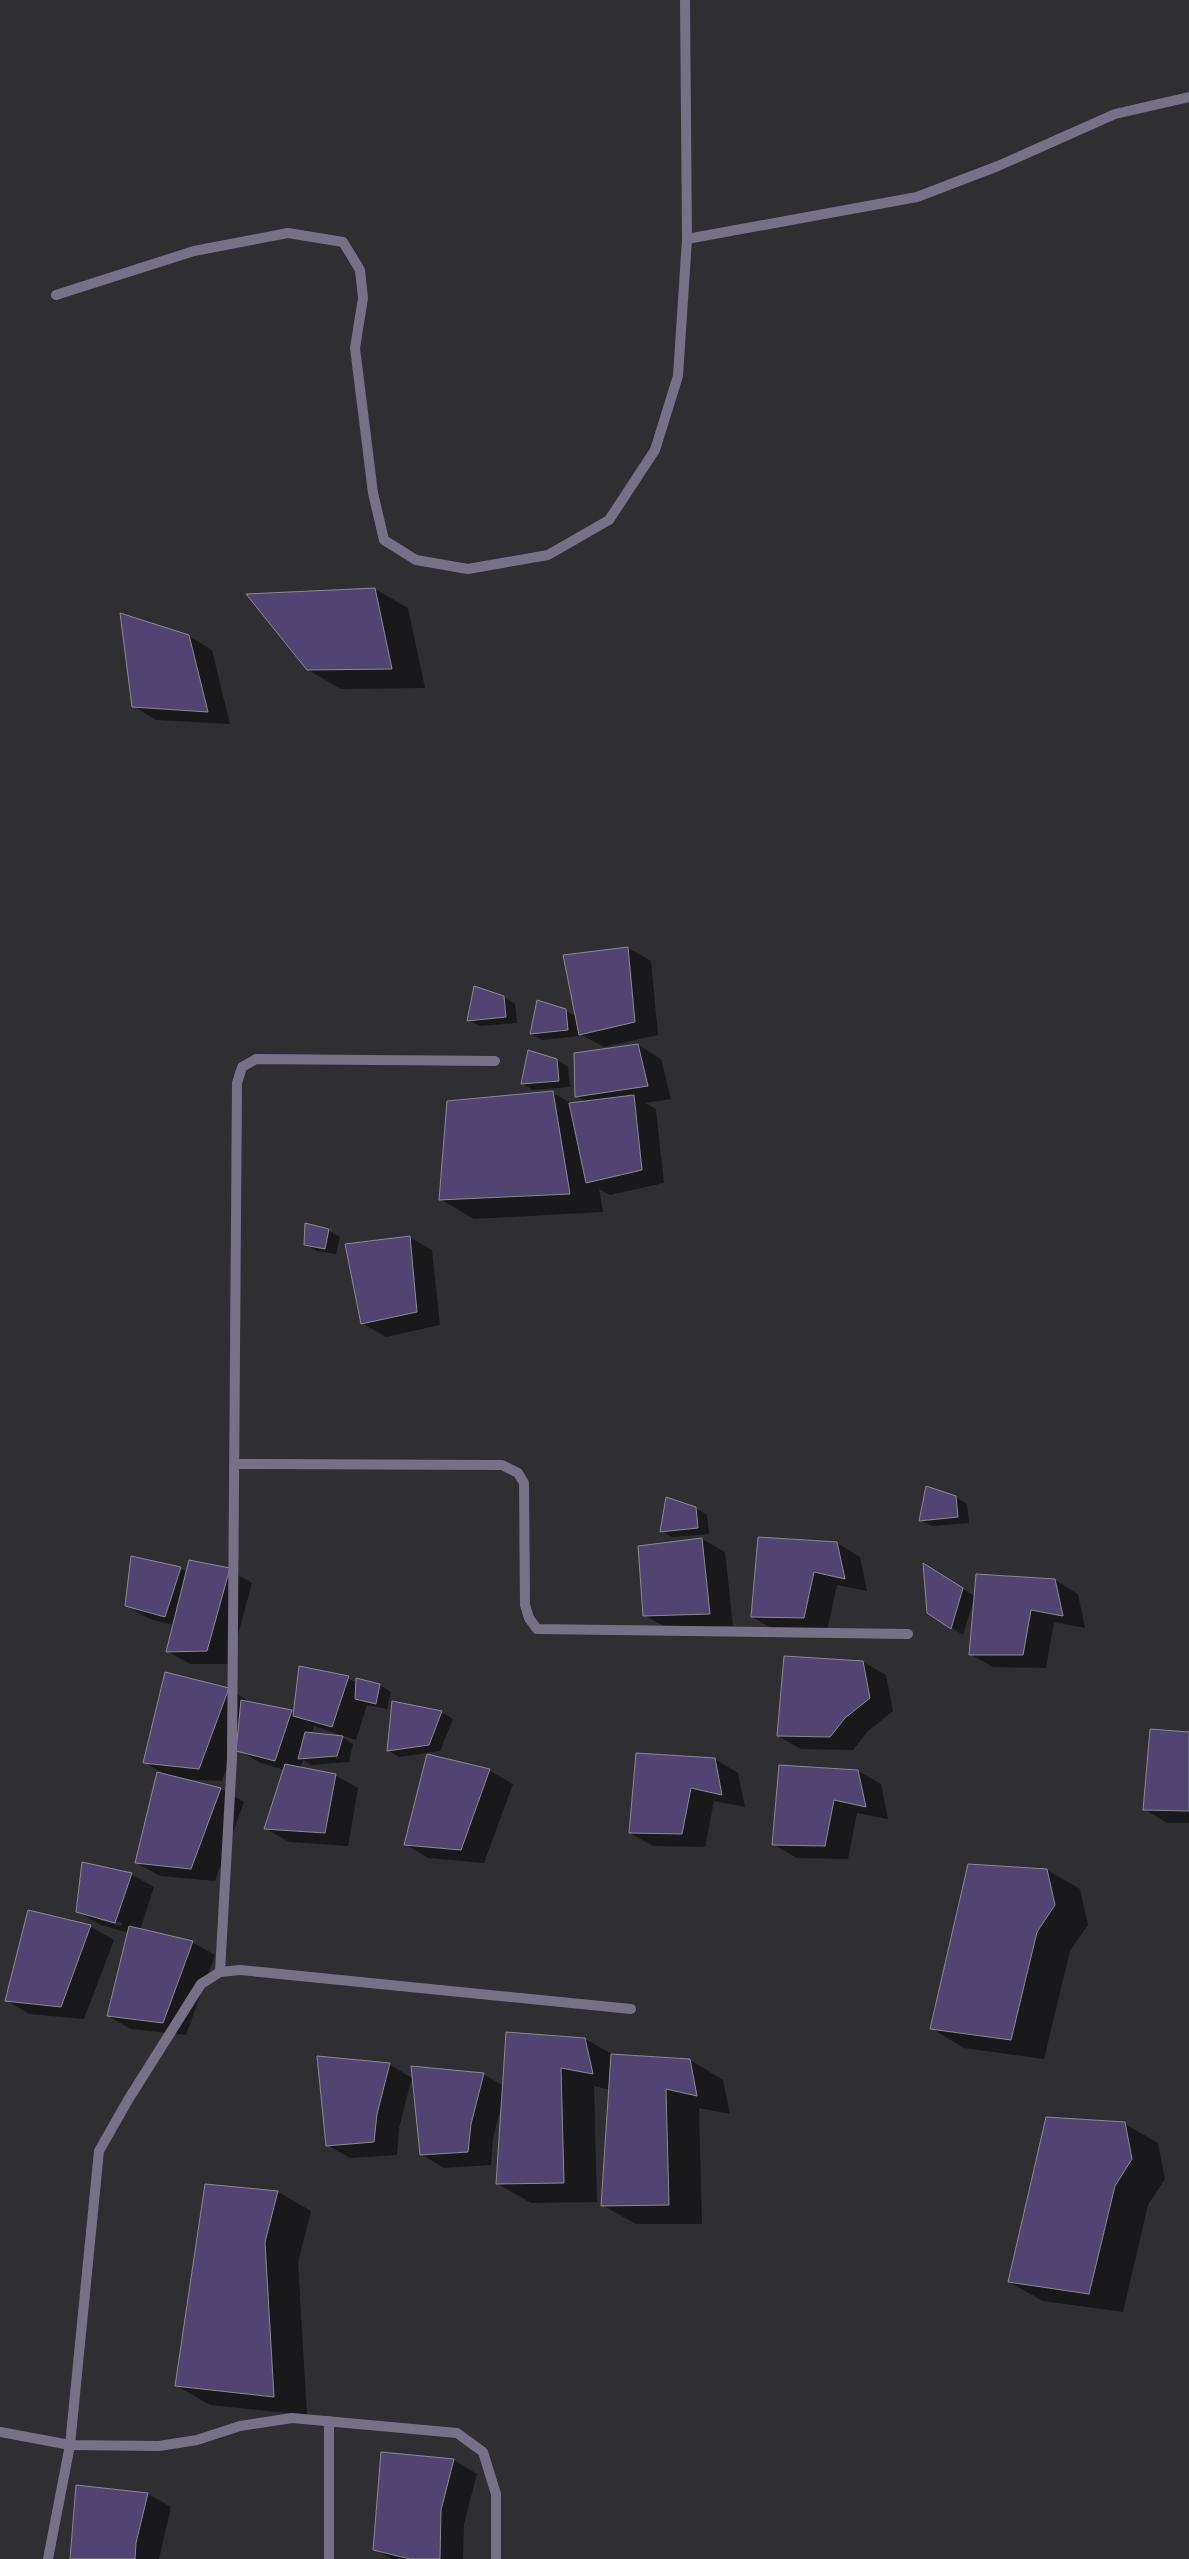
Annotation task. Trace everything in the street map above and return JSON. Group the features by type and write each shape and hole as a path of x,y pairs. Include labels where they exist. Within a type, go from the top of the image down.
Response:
{"street":[{"path":"56,295 194,251 288,233 344,242 360,270 363,298 355,348 373,493 384,540 416,560 468,569 548,555 609,520 655,450 678,376 687,239 685,0"},
{"path":"687,239 917,197 998,166 1115,114 1189,97"},
{"path":"220,1972 232,1758 236,1464 237,1083 242,1067 256,1059 496,1061"},
{"path":"236,1464 502,1465 518,1473 524,1483 524,1605 529,1618 537,1629 908,1634"},
{"path":"48,2559 70,2445 99,2151 128,2100 201,1984 220,1972 240,1970 631,2010"},
{"path":"0,2432 70,2445 159,2446 197,2440 240,2426 292,2418 457,2434 482,2452 496,2494 496,2559"},
{"path":"329,2421 329,2559"}],"building":[{"path":"375,588 392,669 307,670 246,594"},
{"path":"120,613 189,635 208,712 132,707"},
{"path":"628,947 635,1022 579,1035 563,955"},
{"path":"474,986 504,996 506,1017 467,1021"},
{"path":"537,1000 566,1009 568,1030 530,1034"},
{"path":"638,1044 648,1086 575,1097 574,1053"},
{"path":"528,1050 557,1059 559,1081 521,1084"},
{"path":"553,1091 570,1194 439,1200 447,1101"},
{"path":"634,1095 642,1170 586,1183 569,1103"},
{"path":"305,1223 329,1229 325,1249 304,1245"},
{"path":"410,1236 417,1312 361,1324 345,1244"},
{"path":"926,1486 956,1496 958,1517 919,1521"},
{"path":"666,1497 696,1507 698,1528 660,1532"},
{"path":"758,1537 837,1542 845,1579 814,1572 804,1618 751,1617"},
{"path":"702,1538 710,1614 643,1616 638,1546"},
{"path":"131,1556 181,1567 165,1617 125,1606"},
{"path":"189,1560 230,1568 207,1651 166,1652"},
{"path":"923,1563 963,1588 951,1629 927,1613"},
{"path":"976,1574 1055,1579 1063,1616 1031,1610 1023,1655 969,1655"},
{"path":"784,1656 863,1661 870,1698 845,1718 830,1737 777,1736"},
{"path":"299,1666 349,1676 332,1727 293,1716"},
{"path":"165,1672 229,1688 199,1769 143,1763"},
{"path":"356,1678 380,1684 376,1704 355,1699"},
{"path":"241,1700 292,1710 275,1761 236,1751"},
{"path":"392,1701 442,1711 429,1745 387,1751"},
{"path":"1150,1729 1189,1732 1189,1811 1143,1810"},
{"path":"305,1732 343,1736 337,1756 298,1759"},
{"path":"636,1753 715,1758 722,1795 691,1788 682,1834 629,1833"},
{"path":"427,1754 490,1769 461,1850 404,1845"},
{"path":"285,1764 336,1774 325,1833 264,1829"},
{"path":"779,1765 858,1770 866,1807 834,1800 825,1846 772,1845"},
{"path":"157,1772 221,1788 191,1869 135,1863"},
{"path":"82,1862 132,1873 115,1923 76,1912"},
{"path":"968,1864 1047,1869 1055,1905 1037,1932 1011,2040 930,2029"},
{"path":"28,1910 91,1925 61,2007 5,2001"},
{"path":"129,1926 193,1941 163,2023 107,2016"},
{"path":"506,2032 585,2038 593,2074 561,2068 564,2183 496,2184"},
{"path":"611,2054 690,2059 697,2096 666,2089 669,2205 601,2206"},
{"path":"317,2056 390,2063 377,2114 374,2142 326,2146"},
{"path":"411,2066 484,2073 471,2124 468,2152 420,2155"},
{"path":"1046,2117 1125,2122 1132,2159 1115,2186 1089,2294 1008,2282"},
{"path":"205,2184 278,2191 265,2242 274,2397 175,2386"},
{"path":"381,2452 454,2459 441,2510 440,2559 410,2559 373,2550"},
{"path":"76,2485 148,2493 136,2543 135,2559 70,2559"}]}
